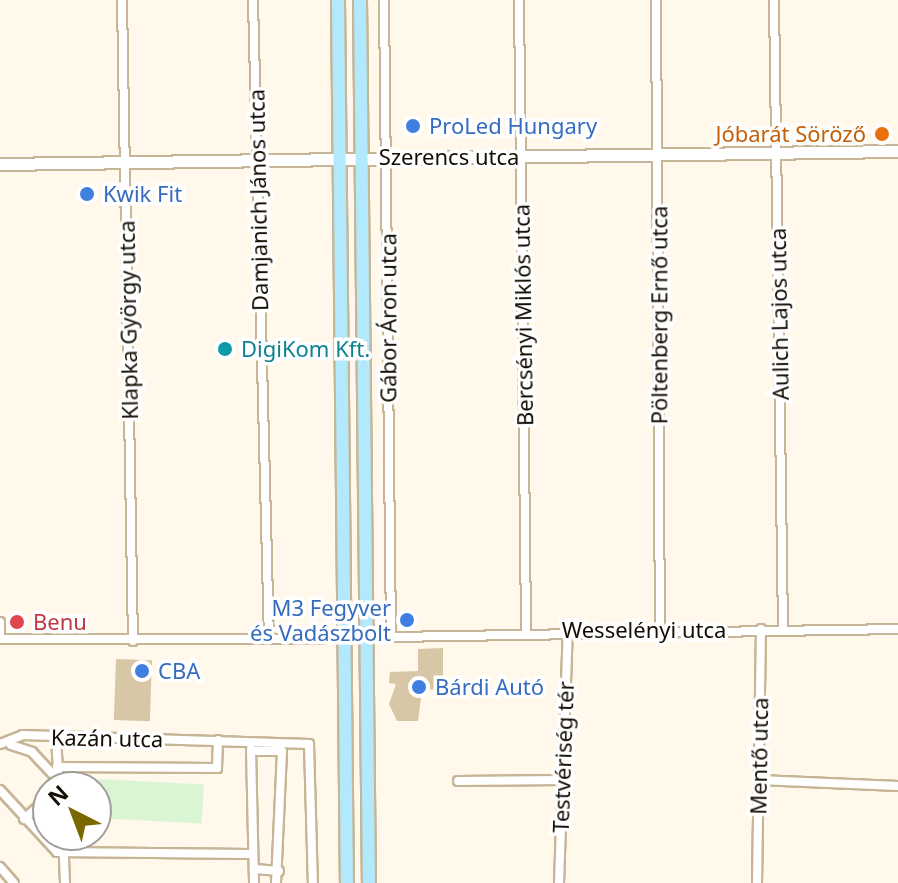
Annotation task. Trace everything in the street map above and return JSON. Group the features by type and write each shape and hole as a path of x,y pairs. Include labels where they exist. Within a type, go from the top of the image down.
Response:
{"main road":[{"path":"338,0 347,883"},
{"path":"360,0 369,883"}],"street":[{"name":"Klapka György utca","path":"122,0 133,641"},
{"name":"Damjanich János utca","path":"253,0 269,639"},
{"name":"Gábor Áron utca","path":"384,0 391,637"},
{"name":"Bercsényi Miklós utca","path":"519,0 526,631"},
{"name":"Pöltenberg Ernő utca","path":"656,0 660,630"},
{"name":"Aulich Lajos utca","path":"774,0 783,629"},
{"name":"Szerencs utca","path":"0,164 898,151"},
{"path":"0,622 0,639 322,639"},
{"name":"Mentő utca","path":"757,883 761,629"},
{"name":"Wesselényi utca","path":"391,637 526,631 898,629"},
{"name":"Testvériség tér","path":"559,883 568,631"},
{"name":"Kazán utca","path":"0,744 11,745 23,735 303,741 314,749 313,883"},
{"path":"56,737 57,771"},
{"name":"Kazán utca","path":"57,767 217,768 218,740"},
{"path":"251,740 248,854 255,869 254,883"},
{"path":"11,745 32,752 48,771"},
{"path":"251,751 282,751 279,871 276,882"},
{"path":"458,781 561,780"},
{"path":"759,780 898,786"},
{"path":"0,790 24,819 65,853 248,854"},
{"path":"24,819 32,812"},
{"path":"65,853 65,883"},
{"path":"0,867 14,883"},
{"path":"255,869 279,871"}],"green space":[{"path":"112,780 204,785 202,823 112,819"}],"building":[{"name":"Bárdi Autó","path":"443,648 443,689 422,690 418,721 397,721 389,704 396,684 389,683 390,672 418,671 418,649"},
{"path":"116,659 152,660 150,721 114,720"}],"place":[{"name":"ProLed Hungary","path":"413,126"},
{"name":"Jóbarát Söröző","path":"882,134"},
{"name":"Kwik Fit","path":"87,194"},
{"name":"DigiKom Kft.","path":"225,349"},
{"name":"M3 Fegyver és Vadászbolt","path":"407,620"},
{"name":"Benu","path":"17,622"},
{"name":"CBA","path":"142,671"},
{"name":"Bárdi Autó","path":"419,687"}]}
